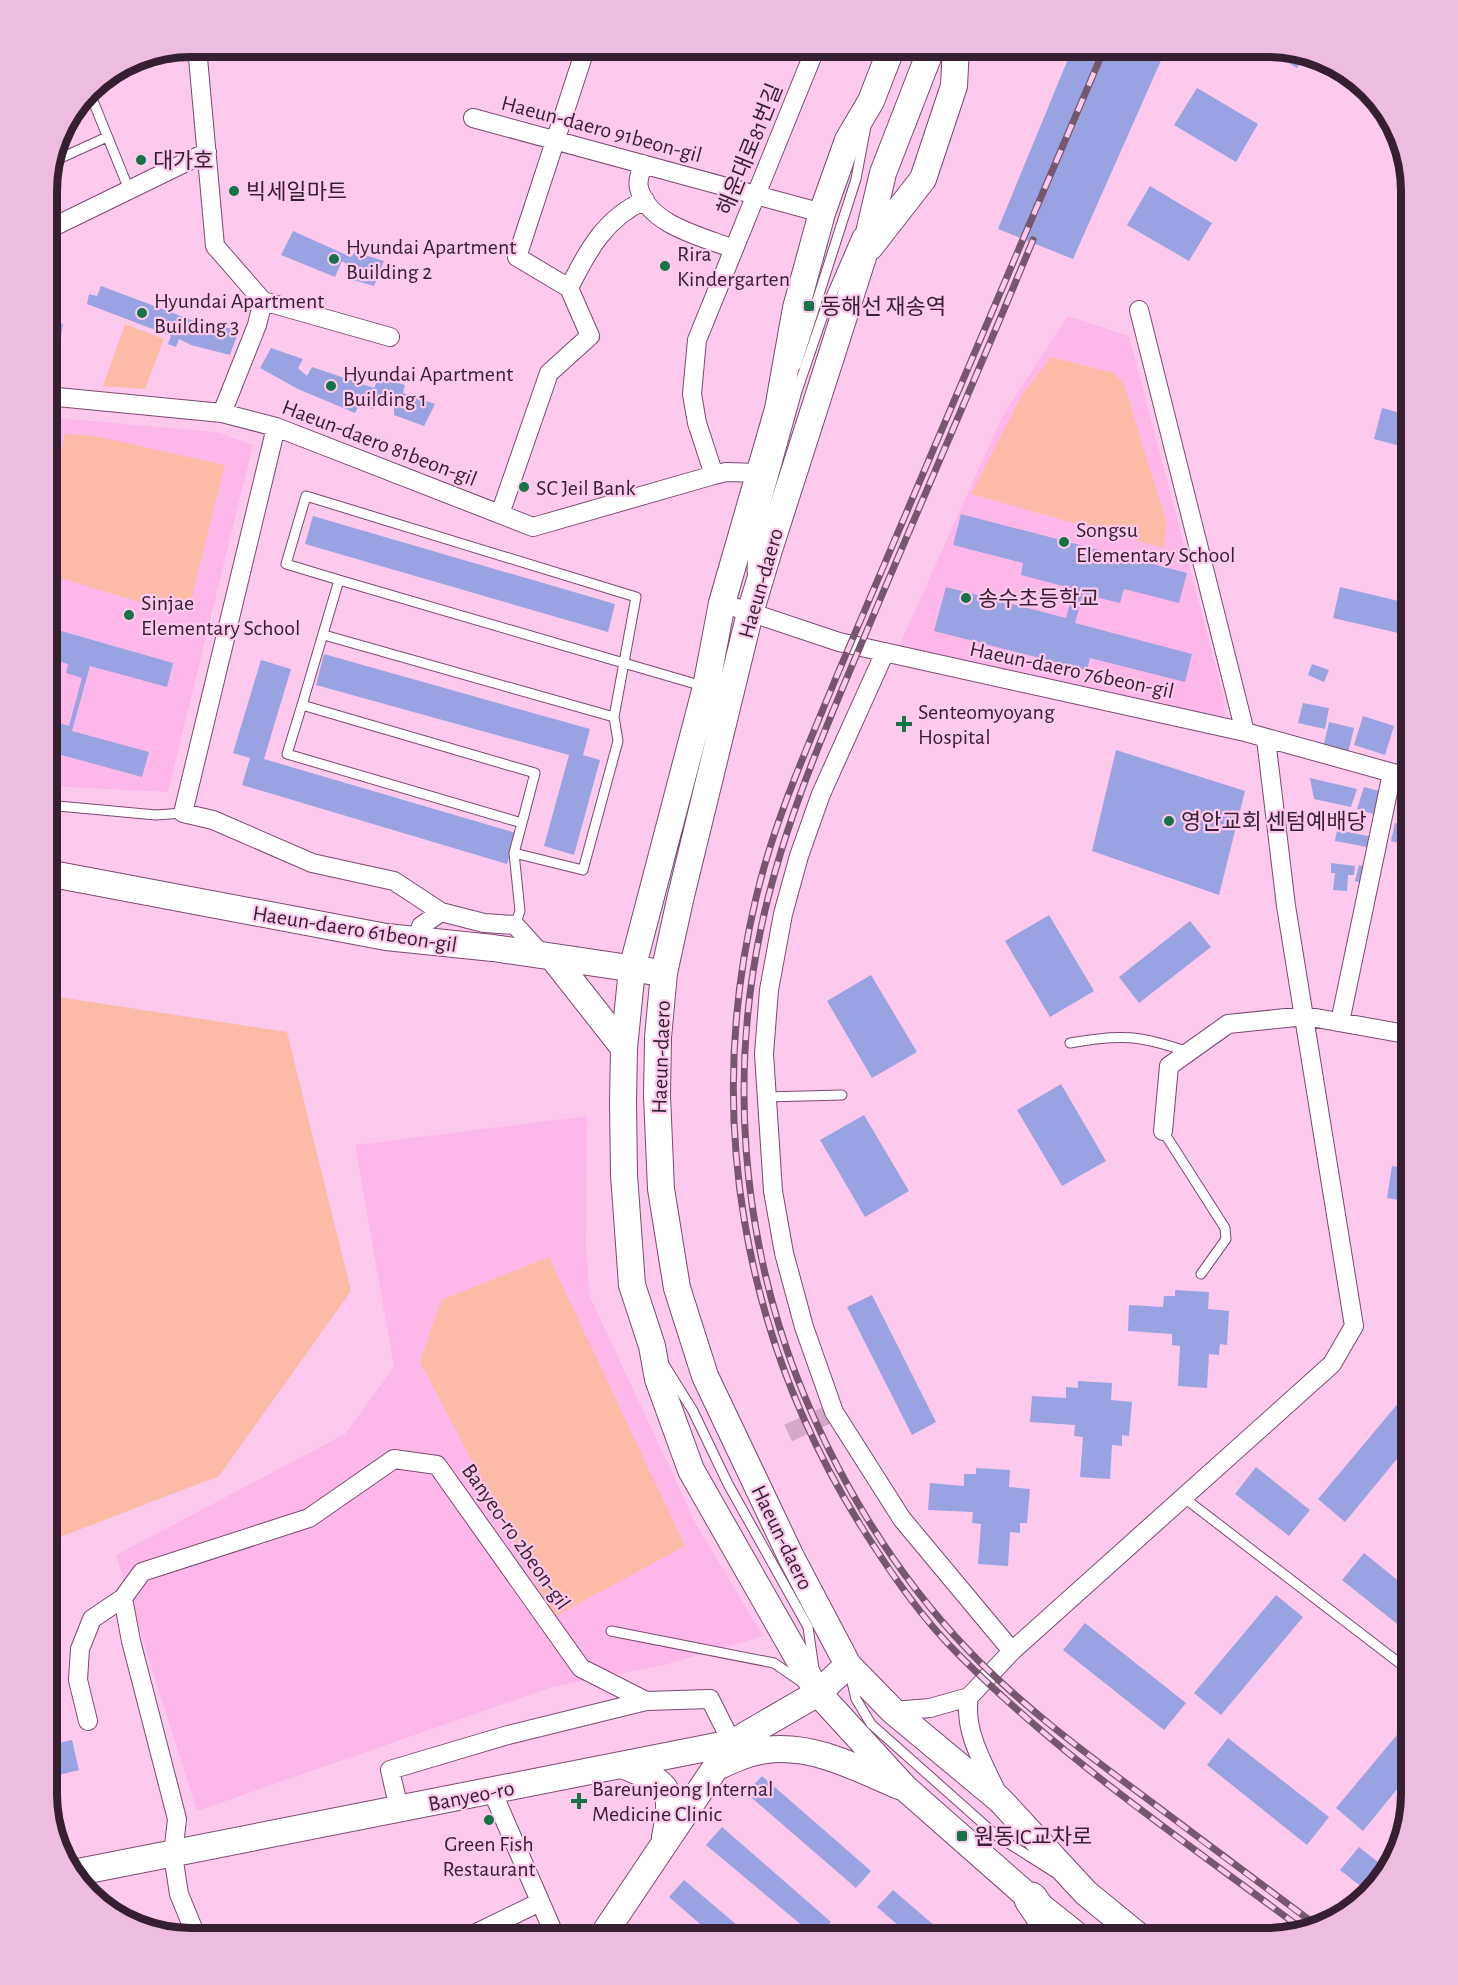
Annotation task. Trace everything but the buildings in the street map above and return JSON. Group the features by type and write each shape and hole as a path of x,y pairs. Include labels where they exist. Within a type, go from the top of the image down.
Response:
{"highway":[{"path":"1031,1899 1051,1928"}],"main road":[{"name":"Haeun-daero","path":"888,57 871,100 848,140 822,213 796,308 778,409 722,603 706,687 632,969 624,1048 624,1175 632,1286 652,1347 658,1379 691,1470 818,1693 905,1788 1031,1899 1067,1928"},
{"name":"Haeun-daero","path":"928,57 883,173 864,254 750,613 664,973 658,1037 657,1108 661,1189 677,1288 705,1376 791,1557 848,1665 893,1711 1000,1800 1086,1893 1129,1928"},
{"path":"864,254 923,179 954,86 955,57"},
{"name":"Haeun-daero 61beon-gil","path":"57,875 419,934 549,958 664,973"},
{"path":"549,958 624,1048"},
{"name":"Banyeo-ro","path":"82,1871 732,1743 818,1693 848,1665"},
{"path":"608,1928 732,1743"},
{"path":"716,1767 765,1750 790,1750 821,1754 905,1788"},
{"path":"622,1765 652,1777 667,1790 671,1808 663,1846"}],"street":[{"path":"198,57 215,246 263,300 390,337"},
{"path":"500,514 549,373 590,336 569,288 517,257 583,57"},
{"name":"해운대로81번길","path":"714,475 697,423 692,394 697,340 812,57"},
{"name":"Haeun-daero 91beon-gil","path":"473,118 822,213"},
{"path":"57,225 130,192 207,152"},
{"path":"643,164 638,186 650,211 684,230 734,249"},
{"path":"569,288 587,252 604,227 645,200"},
{"path":"222,412 257,326 263,300"},
{"path":"1139,310 1245,732"},
{"name":"Haeun-daero 81beon-gil","path":"57,397 222,412 276,427 533,526 726,472 760,473"},
{"path":"276,427 183,813 213,820 312,863 394,881 441,912 484,923 515,924 549,958"},
{"name":"Haeun-daero 76beon-gil","path":"722,603 838,642 1245,732 1401,775"},
{"path":"885,652 822,794 799,856 783,914 769,990 764,1054 772,1191 784,1253 804,1327 834,1412 902,1519 1012,1651"},
{"path":"1000,1800 969,1727 966,1713 969,1698 1012,1651 1332,1364 1354,1326 1286,906 1266,739"},
{"path":"1340,1022 1392,773"},
{"path":"416,895 419,934"},
{"path":"419,934 441,912"},
{"path":"1163,1131 1169,1066 1228,1024 1305,1016 1401,1033"},
{"name":"Banyeo-ro 2beon-gil","path":"88,1721 78,1680 80,1649 92,1619 123,1598 142,1572 309,1518 394,1459 437,1465 581,1668 646,1701"},
{"path":"123,1598 131,1641 177,1820 173,1854 179,1894 192,1928"},
{"path":"893,1711 930,1708 969,1698"},
{"path":"399,1809 390,1770 508,1735 646,1701 710,1699 732,1743"},
{"path":"492,1791 552,1928"},
{"path":"487,1928 540,1902"}],"lane":[{"path":"93,100 130,192"},
{"path":"778,409 806,342 856,179 871,100"},
{"path":"62,158 107,137"},
{"path":"750,613 753,549 797,391 823,315 883,173"},
{"path":"514,853 583,870 618,741 614,717 624,661 636,597 306,496 286,564 624,661 706,687"},
{"path":"339,580 287,754 522,822"},
{"path":"324,635 614,717"},
{"path":"302,705 536,773 514,853 520,911 515,924"},
{"path":"57,806 156,815 183,813"},
{"path":"1070,1043 1109,1036 1151,1039 1188,1052"},
{"path":"766,1097 842,1095"},
{"path":"1163,1131 1225,1228 1226,1239 1201,1274"},
{"path":"1183,1497 1401,1664"},
{"path":"611,1631 774,1663 818,1693"},
{"path":"848,1665 856,1699 871,1724 998,1836 1086,1893"}],"shaded area":[{"name":"Songsu Elementary School","path":"1068,316 1129,336 1223,694 1225,718 899,646 1003,415"},
{"path":"125,324 164,339 145,389 103,386"},
{"path":"1051,357 1114,373 1124,385 1167,524 1163,548 971,494 1022,395"},
{"name":"Sinjae Elementary School","path":"57,418 215,432 253,445 168,792 57,786"},
{"path":"65,434 95,436 225,465 191,601 166,610 57,577 57,474"},
{"path":"57,997 287,1032 351,1291 219,1476 57,1538"},
{"path":"587,1116 586,1247 590,1297 696,1524 763,1636 664,1665 552,1687 197,1811 116,1555 345,1434 394,1367 355,1145"},
{"path":"549,1257 685,1546 554,1617 420,1362 441,1300"}],"tunnel":[{"path":"788,1433 834,1412"}],"railway":[{"path":"1101,57 838,673 792,784 772,841 756,898 741,980 734,1062 735,1143 745,1223 762,1302 788,1379 820,1454 883,1561 933,1627 1000,1695 1041,1731 1127,1799 1296,1924"},
{"path":"1033,240 815,754 773,877 752,976 746,1034 744,1092 746,1150 752,1207 777,1320 796,1375 829,1449 868,1521 915,1588 968,1650 1030,1708 1096,1761 1310,1920"}],"place":[{"name":"대가호","path":"141,160"},
{"name":"빅세일마트","path":"234,191"},
{"name":"Hyundai Apartment Building 2","path":"334,259"},
{"name":"Rira Kindergarten","path":"665,266"},
{"name":"동해선 재송역","path":"809,306"},
{"name":"Hyundai Apartment Building 3","path":"142,313"},
{"name":"Hyundai Apartment Building 1","path":"331,386"},
{"name":"SC Jeil Bank","path":"524,487"},
{"name":"Songsu Elementary School","path":"1064,542"},
{"name":"송수초등학교","path":"966,598"},
{"name":"Sinjae Elementary School","path":"129,615"},
{"name":"Senteomyoyang Hospital","path":"904,724"},
{"name":"영안교회 센텀예배당","path":"1169,821"},
{"name":"Bareunjeong Internal Medicine Clinic","path":"579,1801"},
{"name":"Green Fish Restaurant","path":"489,1820"},
{"name":"원동IC교차로","path":"962,1836"}]}
